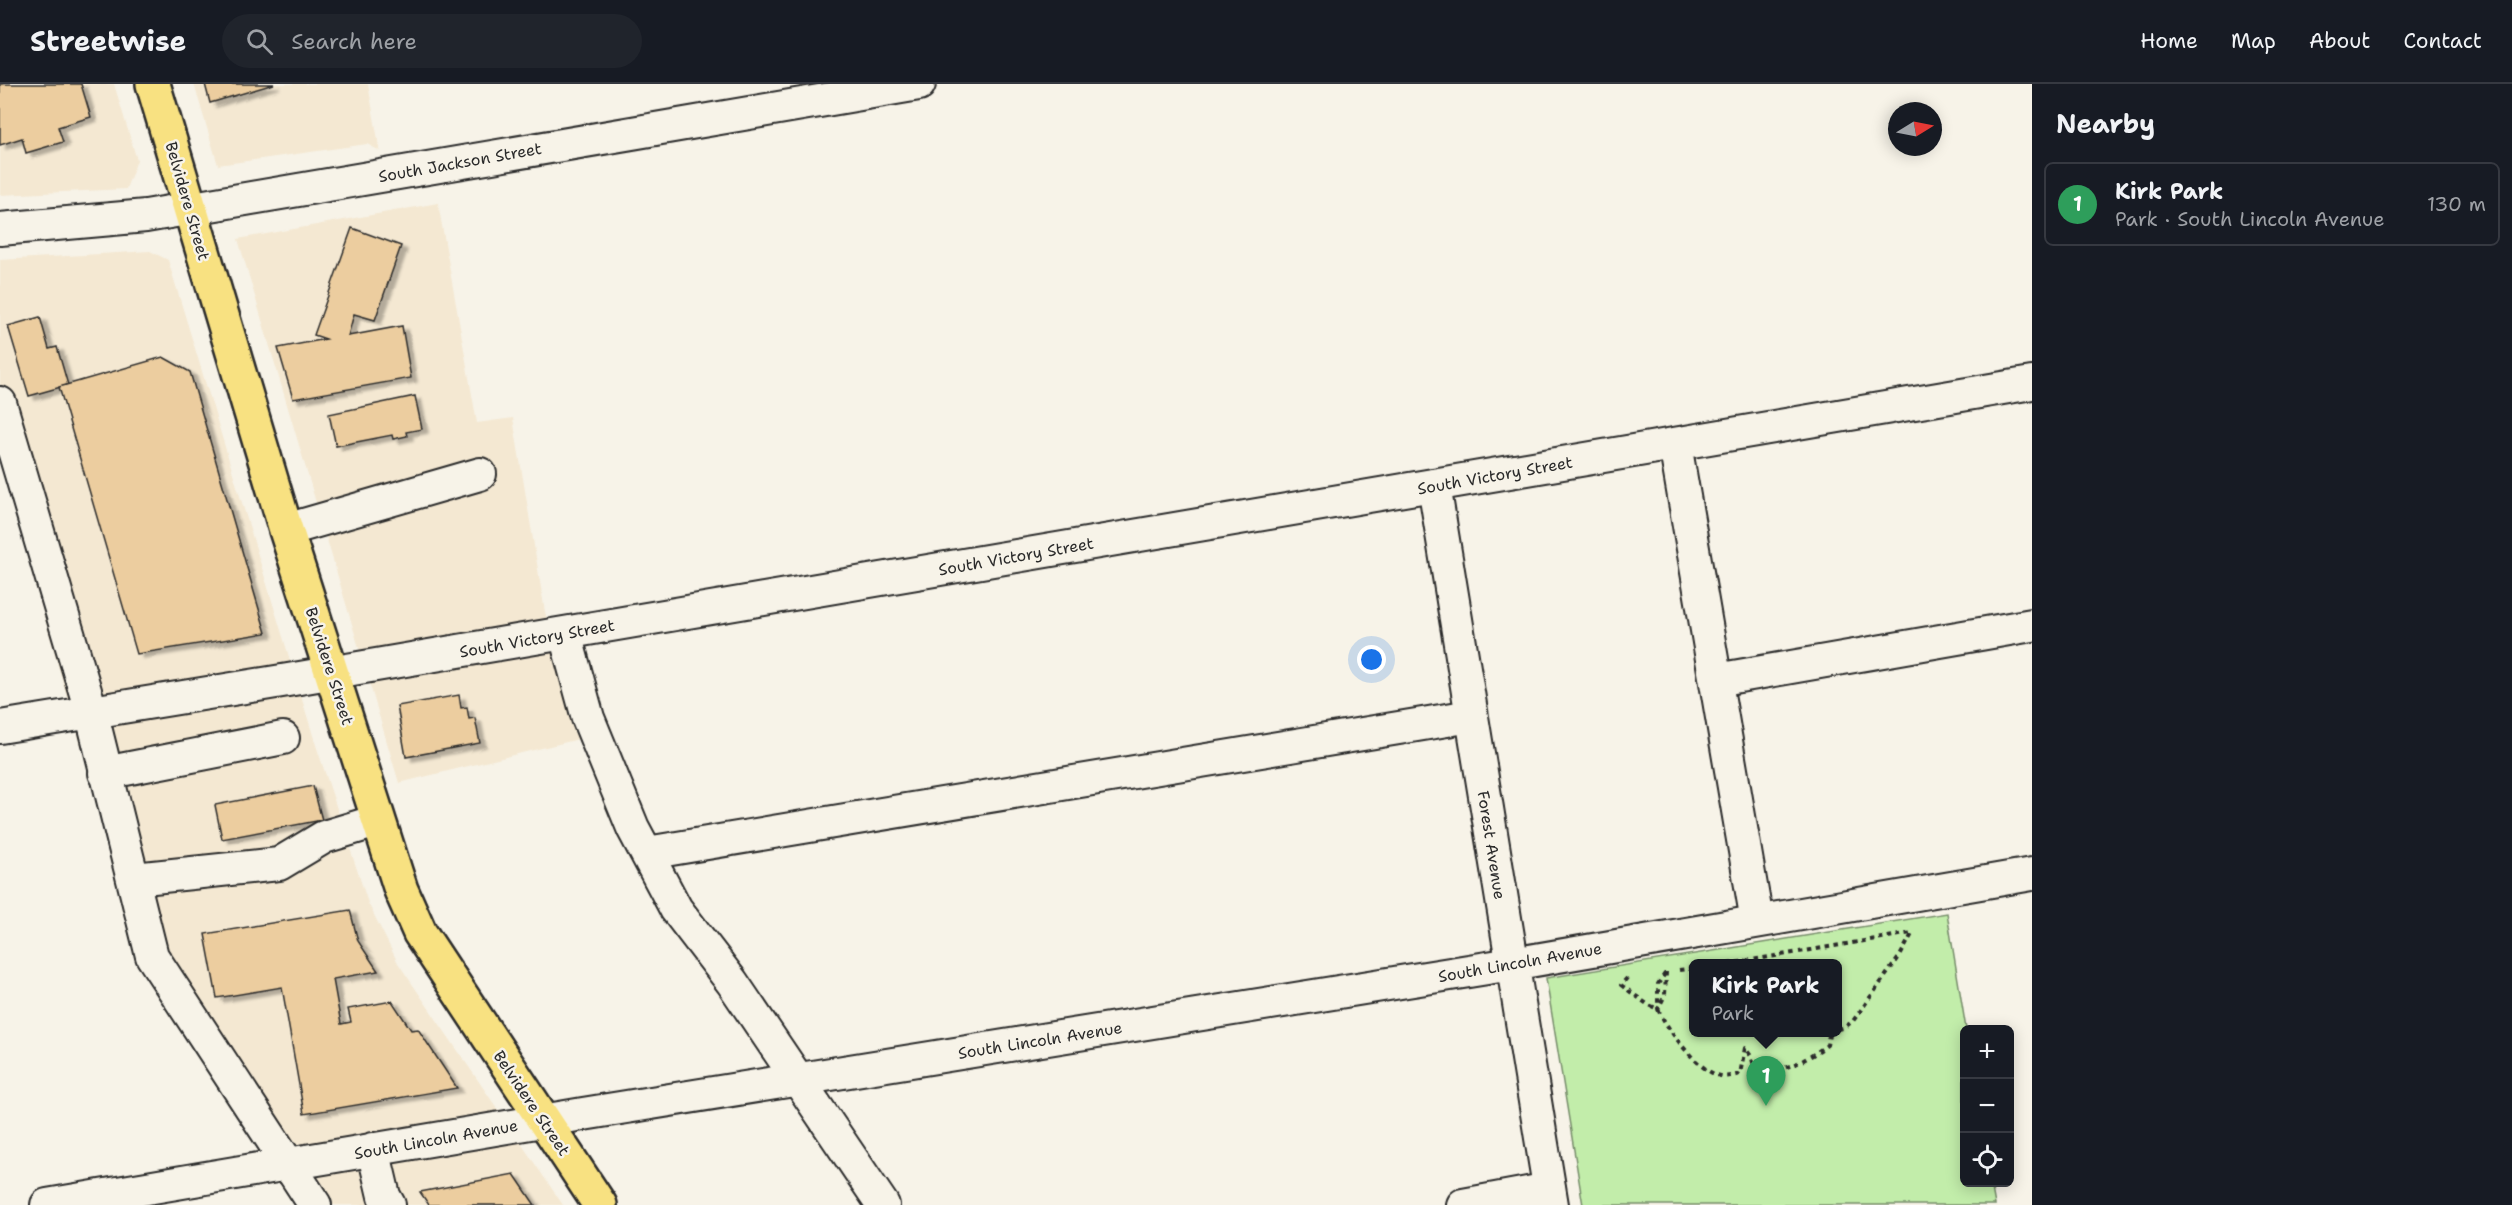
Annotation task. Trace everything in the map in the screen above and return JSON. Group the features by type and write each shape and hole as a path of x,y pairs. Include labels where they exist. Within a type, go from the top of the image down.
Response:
{"main road":[{"name":"Belvidere Street","path":"153,84 286,530 333,672 377,821 401,890 420,933 600,1205"}],"street":[{"name":"South Jackson Street","path":"0,229 146,216 919,84"},
{"name":"South Victory Street","path":"0,727 2032,383"},
{"path":"0,403 91,711 152,956 315,1205"},
{"path":"1675,444 1757,921"},
{"path":"286,530 480,474"},
{"name":"Forest Avenue","path":"1434,485 1550,1197"},
{"path":"1716,680 2032,626"},
{"path":"565,633 588,718 633,828 676,909 732,982 883,1205"},
{"path":"647,853 1471,716"},
{"path":"105,773 284,738"},
{"path":"134,879 279,864 324,837 377,821"},
{"name":"South Lincoln Avenue","path":"47,1205 544,1120 1512,964 2032,874"},
{"path":"373,1149 384,1196 389,1205"},
{"path":"1463,1205 1550,1197"}],"path":[{"path":"1753,959 1912,933 1900,956 1853,1021 1842,1028"},
{"path":"1654,973 1689,969"},
{"path":"1658,1009 1665,995 1666,972"},
{"path":"1666,972 1658,984 1658,1009 1664,1024 1696,1060 1716,1075 1740,1074 1745,1048 1751,1056 1757,1074 1782,1070 1805,1061 1827,1045 1827,1037"},
{"path":"1635,977 1625,978 1621,985 1658,1009"}],"shaded area":[{"path":"0,84 114,84 137,160 126,189 0,195"},
{"path":"194,84 368,84 380,151 367,144 218,165"},
{"path":"438,203 477,423 513,418 545,612 583,738 399,783 238,239"},
{"path":"150,251 168,260 315,742 368,903 398,963 563,1205 302,1205 143,963 0,462 0,260"}],"green space":[{"path":"1947,913 1965,1025 1960,1025 1960,1187 1992,1187 1995,1205 1583,1205 1546,978"}],"building":[{"path":"0,84 81,84 91,117 58,127 63,142 26,153 22,138 0,145"},
{"path":"205,84 274,84 210,103"},
{"path":"352,228 401,246 375,320 354,314 348,336 402,326 411,378 293,399 278,348 326,339 314,335"},
{"path":"40,317 49,349 57,347 68,385 29,396 8,326"},
{"path":"163,357 190,372 266,633 137,654 59,387"},
{"path":"415,396 422,429 406,432 407,436 393,439 392,435 336,446 329,414"},
{"path":"459,695 461,708 467,707 469,719 475,718 480,743 406,757 397,706"},
{"path":"313,786 322,820 222,839 215,805"},
{"path":"350,910 358,941 378,971 333,979 341,1024 351,1022 348,1009 392,1001 411,1030 418,1029 457,1088 304,1114 282,987 217,998 205,934"},
{"path":"514,1174 535,1205 429,1205 420,1192"}],"place":[{"name":"Kirk Park","path":"1766,1106"}]}
